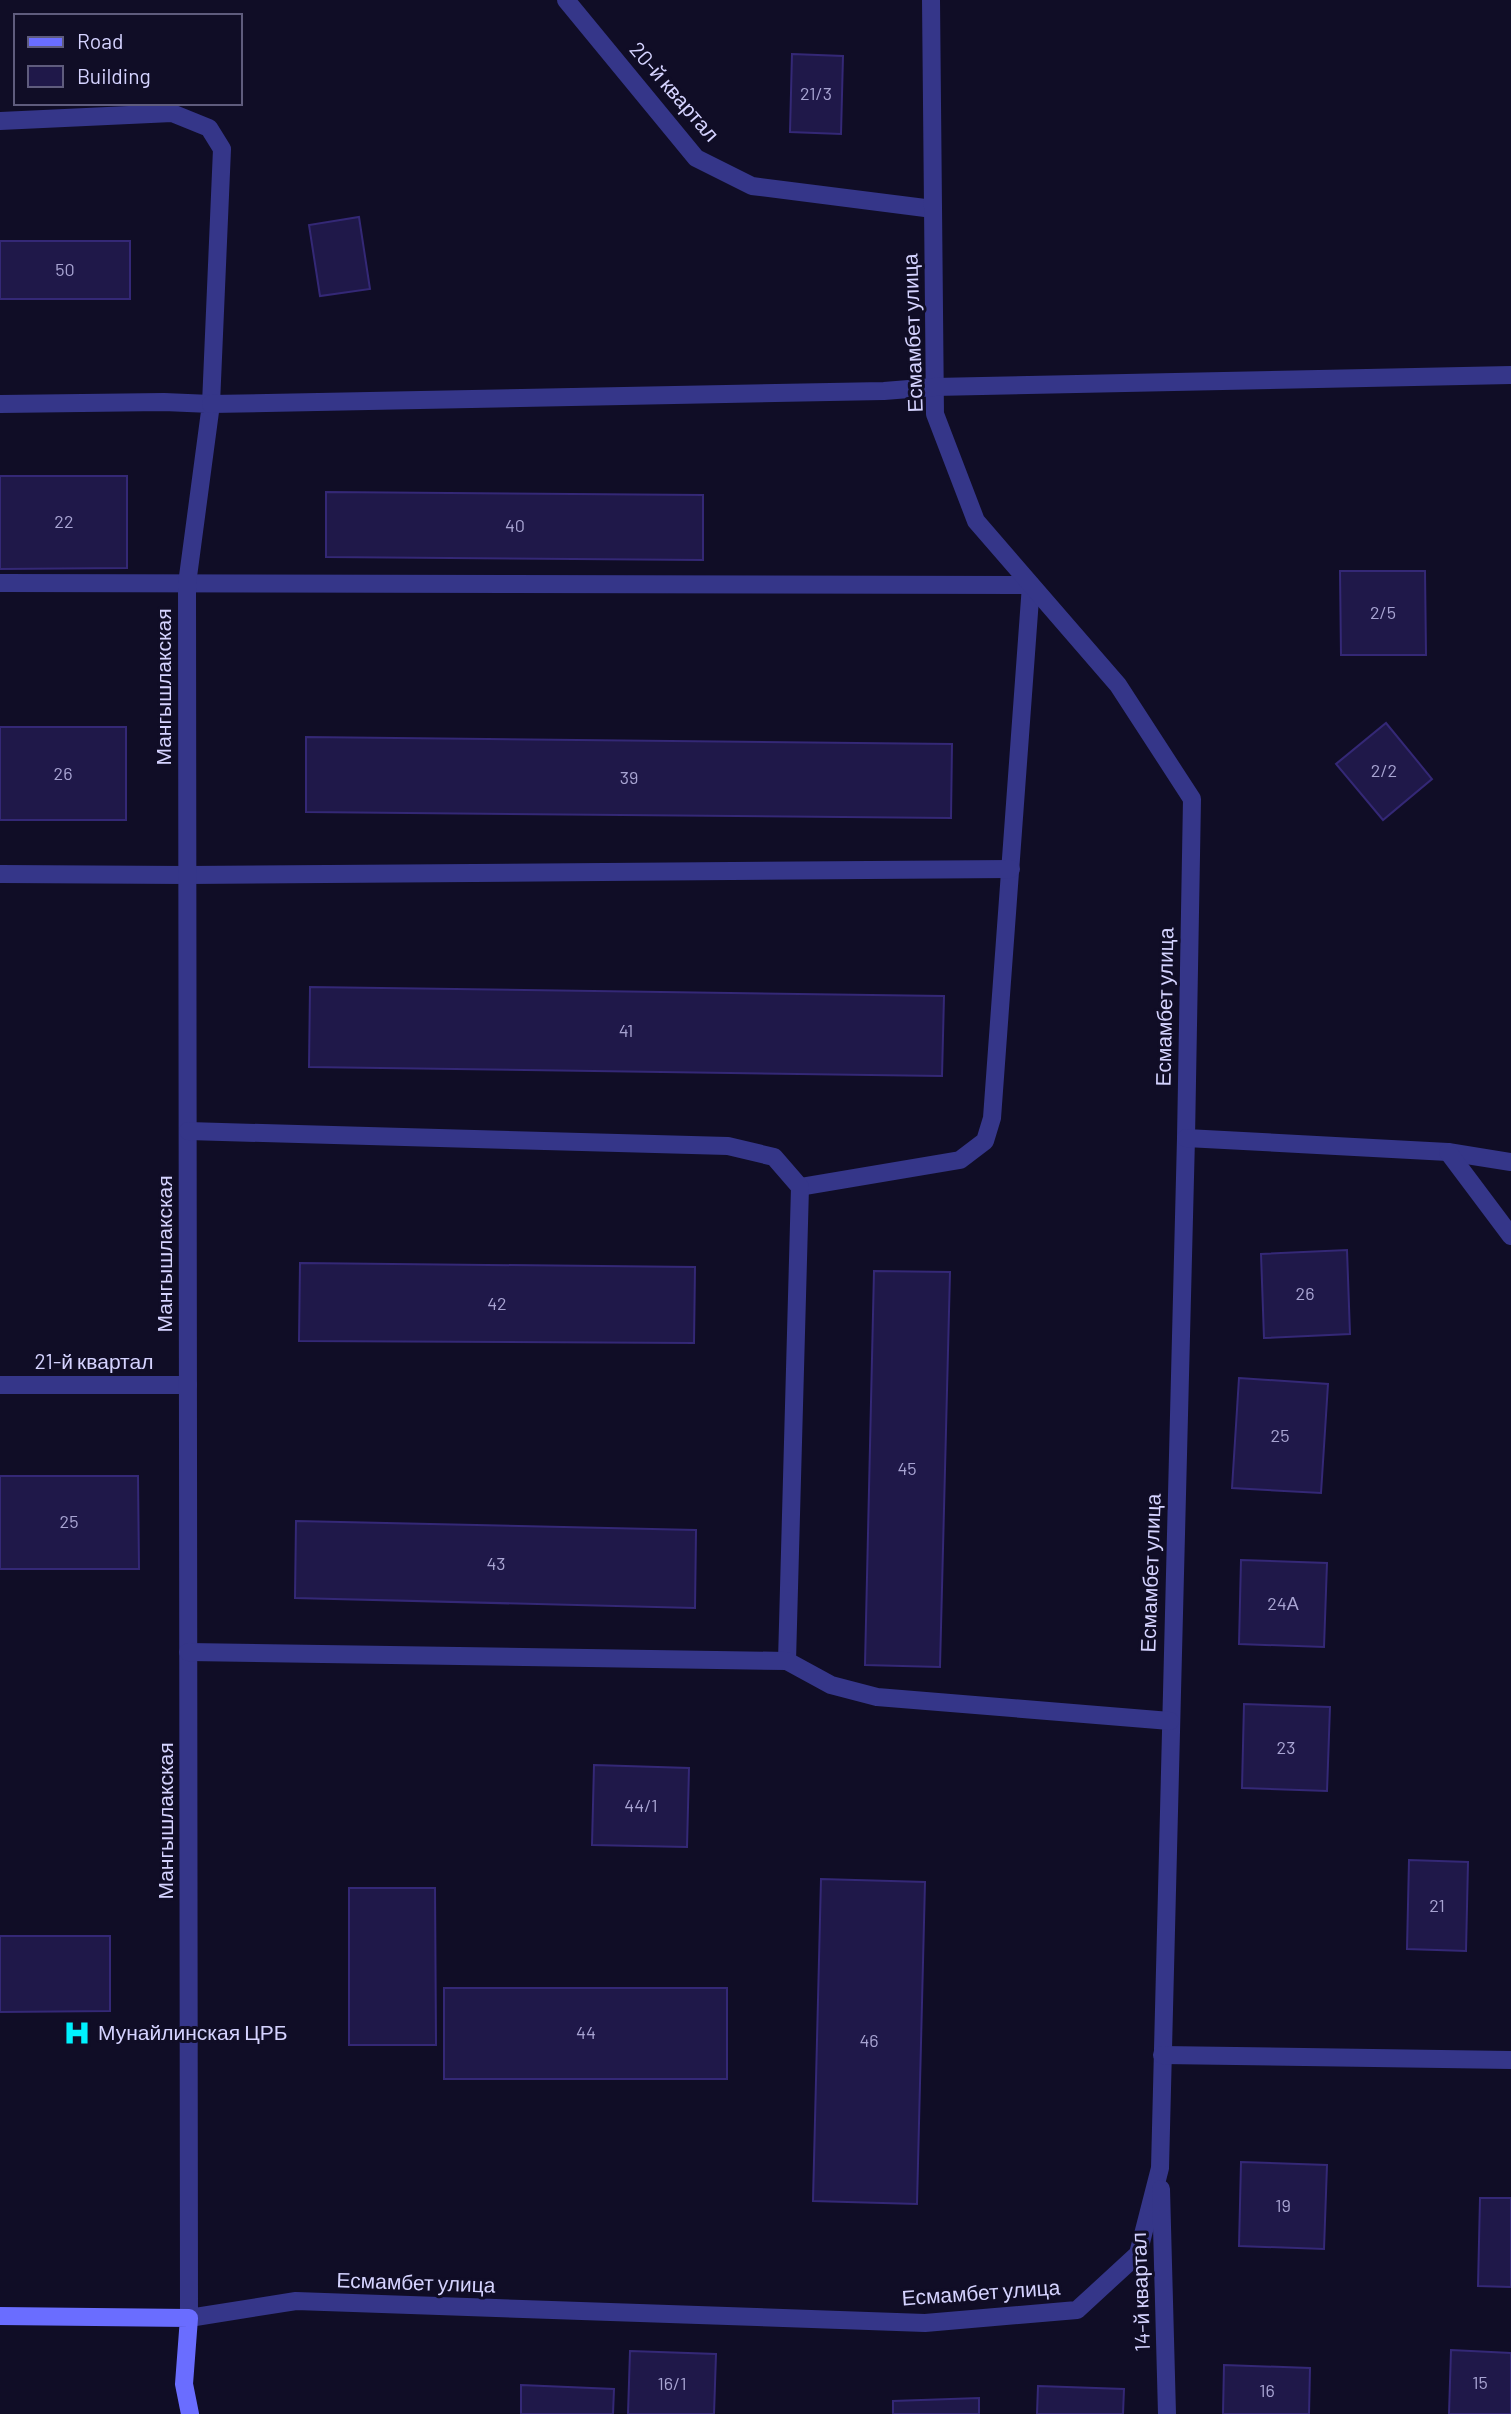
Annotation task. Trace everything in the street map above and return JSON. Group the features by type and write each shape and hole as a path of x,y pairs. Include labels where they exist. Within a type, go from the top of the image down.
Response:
{"street":[{"name":"20-й квартал","path":"566,0 696,158 752,186 933,209"},
{"name":"Есмамбет улица","path":"189,2318 296,2301 926,2323 1077,2310 1138,2254 1160,2168 1192,799 1118,685 976,521 935,414 931,0"},
{"name":"Мангышлакская","path":"0,121 172,113 209,128 222,149 211,404 187,584 189,2318"},
{"path":"0,404 211,404 1511,375"},
{"path":"0,583 1031,585 992,1118 985,1141 960,1160 800,1187"},
{"path":"0,874 1011,869"},
{"path":"188,1131 728,1146 774,1157 800,1187 787,1661"},
{"path":"1186,1138 1448,1152 1511,1162"},
{"path":"1448,1152 1511,1236"},
{"name":"21-й квартал","path":"0,1385 188,1385"},
{"path":"188,1652 787,1661 831,1685 877,1697 1170,1721"},
{"path":"1163,2055 1511,2060"},
{"name":"14-й квартал","path":"1160,2168 1167,2414"},
{"path":"0,2316 189,2318 184,2384 190,2414"}],"building":[{"path":"792,54 843,56 841,134 790,132"},
{"path":"359,217 370,289 320,296 309,225"},
{"path":"0,241 130,241 130,299 0,299"},
{"path":"0,476 127,476 127,568 0,569"},
{"path":"326,492 703,495 703,560 326,557"},
{"path":"1340,571 1425,571 1426,655 1341,655"},
{"path":"1386,723 1432,779 1383,820 1336,764"},
{"path":"0,727 126,727 126,820 0,820"},
{"path":"306,737 952,744 951,818 306,812"},
{"path":"310,987 944,996 942,1076 309,1067"},
{"path":"1347,1250 1350,1334 1264,1338 1261,1254"},
{"path":"300,1263 695,1267 694,1343 299,1341"},
{"path":"874,1271 950,1272 940,1667 865,1665"},
{"path":"1239,1378 1328,1384 1321,1493 1232,1488"},
{"path":"0,1476 138,1476 139,1569 0,1569"},
{"path":"296,1521 696,1530 695,1608 295,1598"},
{"path":"1241,1560 1327,1563 1324,1647 1239,1644"},
{"path":"1244,1704 1330,1707 1327,1791 1242,1788"},
{"path":"594,1765 689,1768 687,1847 592,1845"},
{"path":"1409,1860 1468,1862 1466,1951 1407,1949"},
{"path":"821,1879 925,1882 917,2204 813,2201"},
{"path":"349,1888 435,1888 436,2045 349,2045"},
{"path":"0,1936 110,1936 110,2011 0,2012"},
{"path":"444,1988 727,1988 727,2079 444,2079"},
{"path":"1241,2162 1327,2165 1324,2249 1239,2246"},
{"path":"1480,2198 1511,2198 1511,2287 1478,2286"},
{"path":"1451,2350 1511,2353 1511,2414 1449,2414"},
{"path":"630,2351 716,2354 714,2414 628,2414"},
{"path":"1224,2365 1310,2368 1309,2414 1223,2414"},
{"path":"521,2385 614,2389 613,2414 521,2414"},
{"path":"1038,2386 1124,2389 1123,2414 1037,2414"},
{"path":"979,2398 979,2414 893,2414 893,2401"}],"place":[{"name":"Мунайлинская ЦРБ","path":"77,2033"}]}
